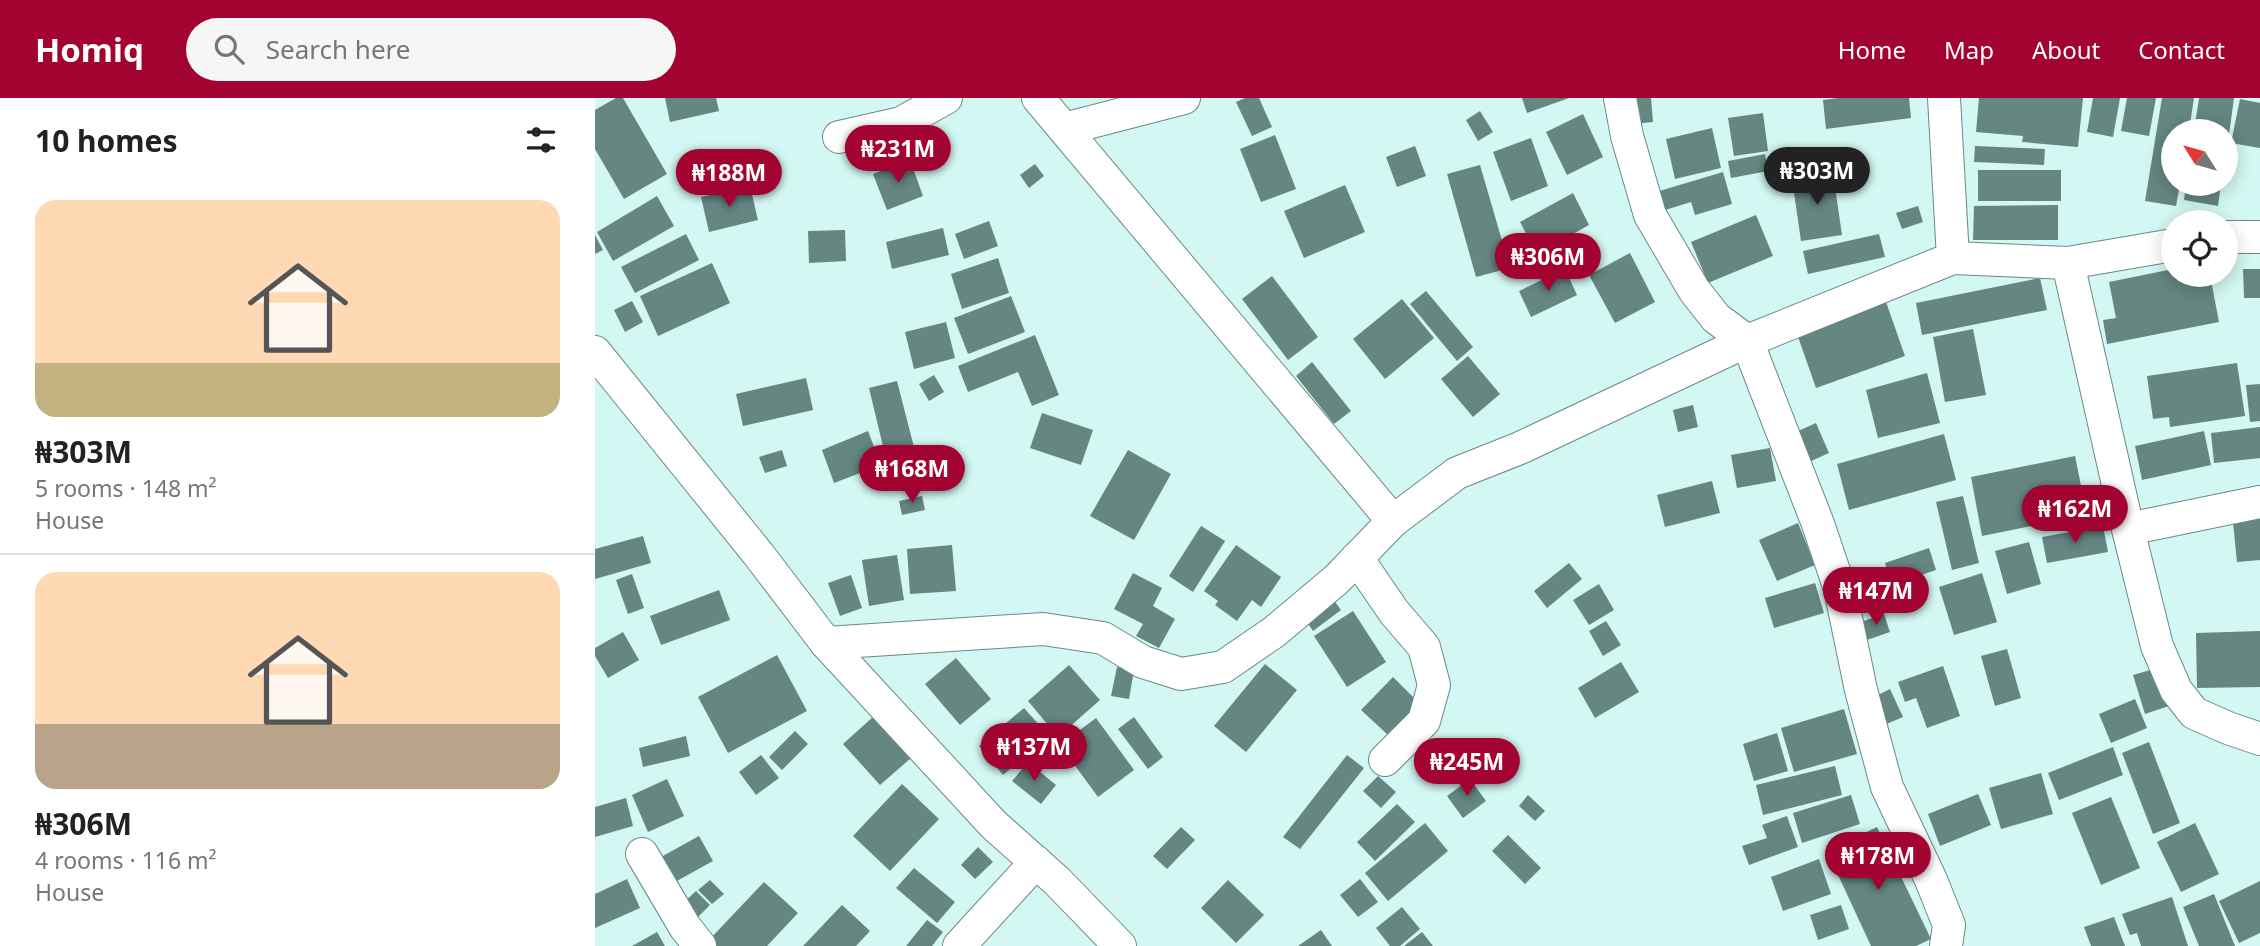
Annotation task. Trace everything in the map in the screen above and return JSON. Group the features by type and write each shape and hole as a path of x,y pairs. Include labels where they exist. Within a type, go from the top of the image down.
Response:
{"street":[{"path":"839,137 901,123 946,98"},
{"path":"1038,98 1393,522"},
{"path":"1064,129 1184,98"},
{"path":"1620,98 1627,136 1650,215 1694,290 1716,318 1747,341 1840,589 1861,690 1887,787 1949,925 1946,946"},
{"path":"1944,98 1953,258"},
{"path":"2238,237 2260,237"},
{"path":"826,643 1043,629 1103,638 1143,662 1181,674 1223,667 1274,632 1337,579 1393,522 1457,473 1520,448 1747,341 1953,258 2068,263 2161,247"},
{"path":"2068,263 2157,646 2176,690 2194,713 2260,739"},
{"path":"595,352 759,555 826,643 994,825 1036,862 1120,946"},
{"path":"2128,529 2260,502"},
{"path":"1357,558 1394,612 1424,647 1434,685 1424,721 1385,761"},
{"path":"642,854 685,927 701,946"},
{"path":"959,946 1036,862"}],"building":[{"path":"616,98 623,98 667,174 624,199 595,149 595,110"},
{"path":"665,98 716,98 719,111 670,122"},
{"path":"1245,98 1259,98 1272,127 1252,136 1236,102"},
{"path":"1522,98 1569,98 1527,113"},
{"path":"1629,98 1651,98 1653,122 1632,124"},
{"path":"1909,98 1911,118 1826,129 1823,100"},
{"path":"1979,98 2083,98 2078,147 2022,142 2023,136 1976,132"},
{"path":"2093,98 2120,98 2113,137 2087,132"},
{"path":"2127,98 2156,98 2149,136 2121,131"},
{"path":"2162,98 2194,98 2191,119 2161,119 2161,196 2178,196 2176,206 2145,201"},
{"path":"2199,98 2234,98 2231,119 2196,119"},
{"path":"2240,99 2260,103 2260,148 2238,144 2236,119"},
{"path":"1480,111 1493,132 1478,141 1466,120"},
{"path":"1763,113 1768,151 1734,156 1728,118"},
{"path":"1583,114 1603,157 1567,175 1546,132"},
{"path":"1712,128 1721,168 1675,179 1666,139"},
{"path":"1275,135 1296,189 1261,202 1240,149"},
{"path":"1531,138 1548,186 1511,201 1493,152"},
{"path":"1415,146 1426,176 1397,187 1386,157"},
{"path":"1975,146 2045,149 2044,165 1974,162"},
{"path":"1765,154 1768,171 1731,178 1728,161"},
{"path":"910,160 923,196 887,210 873,174"},
{"path":"1035,164 1044,176 1029,188 1020,175"},
{"path":"1480,165 1510,268 1476,277 1447,174"},
{"path":"1978,170 2061,170 2061,201 1978,201"},
{"path":"1723,172 1732,204 1695,215 1691,202 1662,211 1656,192"},
{"path":"1833,173 1842,235 1801,241 1792,179"},
{"path":"1345,185 1365,232 1304,258 1284,211"},
{"path":"750,186 758,220 709,232 701,197"},
{"path":"1573,193 1589,225 1537,254 1520,222"},
{"path":"657,196 674,226 613,261 597,232"},
{"path":"2184,196 2219,196 2218,206 2184,200"},
{"path":"2058,205 2058,240 1973,240 1974,206"},
{"path":"1918,206 1923,222 1902,229 1896,213"},
{"path":"1756,215 1773,256 1708,283 1691,242"},
{"path":"989,221 998,246 964,259 955,234"},
{"path":"943,228 949,255 892,269 886,242"},
{"path":"845,230 846,261 809,263 808,231"},
{"path":"686,234 699,260 635,293 621,267"},
{"path":"1879,234 1885,257 1808,274 1803,251"},
{"path":"595,235 603,250 595,254"},
{"path":"1630,253 1655,302 1615,323 1589,275"},
{"path":"998,258 1009,293 962,309 951,274"},
{"path":"712,263 730,303 658,336 640,296"},
{"path":"1565,269 1577,295 1531,317 1519,291"},
{"path":"2243,269 2260,269 2260,298 2244,298"},
{"path":"2161,271 2161,287 2212,287 2219,322 2107,344 2103,320 2116,318 2109,282"},
{"path":"1272,276 1318,337 1288,360 1242,299"},
{"path":"2040,278 2047,310 1922,335 1916,303"},
{"path":"1426,291 1473,347 1457,361 1410,304"},
{"path":"1011,296 1025,332 968,354 954,318"},
{"path":"1402,299 1434,338 1385,379 1353,339"},
{"path":"632,301 643,322 625,332 614,310"},
{"path":"1886,302 1905,356 1816,388 1797,334"},
{"path":"946,322 955,358 914,369 905,332"},
{"path":"1973,329 1986,395 1945,402 1933,337"},
{"path":"1035,335 1059,395 1032,406 1018,372 968,392 958,366"},
{"path":"1468,356 1500,394 1473,417 1441,379"},
{"path":"1312,362 1351,411 1334,424 1296,376"},
{"path":"2237,363 2245,416 2170,427 2169,417 2153,419 2147,376"},
{"path":"1927,373 1940,423 1878,438 1866,390"},
{"path":"934,375 944,392 929,401 919,384"},
{"path":"806,378 813,410 743,426 736,394"},
{"path":"897,381 916,455 887,463 869,388"},
{"path":"2260,384 2260,421 2250,422 2246,385"},
{"path":"1693,405 1698,427 1678,432 1673,410"},
{"path":"1042,413 1093,430 1081,465 1030,448"},
{"path":"1816,423 1829,453 1809,462 1796,432"},
{"path":"2260,427 2260,458 2214,463 2211,433"},
{"path":"868,431 881,465 834,483 822,450"},
{"path":"2204,431 2211,465 2142,480 2135,446"},
{"path":"1944,434 1956,480 1849,510 1837,464"},
{"path":"1770,448 1776,481 1737,488 1731,455"},
{"path":"782,450 787,466 765,473 759,457"},
{"path":"1128,450 1171,474 1134,540 1090,516"},
{"path":"2075,456 2087,515 1982,536 1971,477"},
{"path":"1712,481 1720,513 1665,527 1657,495"},
{"path":"922,496 925,510 902,515 899,501"},
{"path":"1963,496 1979,563 1952,570 1936,502"},
{"path":"2260,509 2260,560 2237,562 2232,512"},
{"path":"1798,523 1815,565 1777,581 1759,540"},
{"path":"1201,526 1225,541 1193,592 1169,576"},
{"path":"2103,526 2108,552 2047,563 2042,537"},
{"path":"643,536 651,563 595,579 595,549"},
{"path":"2029,542 2041,584 2007,594 1995,551"},
{"path":"952,545 956,591 910,594 907,549"},
{"path":"1236,545 1281,577 1261,607 1252,600 1237,621 1215,605 1218,601 1204,591"},
{"path":"1929,548 1936,570 1892,585 1885,563"},
{"path":"897,555 904,600 869,606 862,560"},
{"path":"1569,563 1582,579 1547,608 1534,591"},
{"path":"1133,573 1162,588 1153,606 1175,619 1159,648 1136,636 1143,624 1114,609"},
{"path":"1982,573 1997,622 1954,635 1939,587"},
{"path":"632,574 644,608 628,614 616,580"},
{"path":"851,575 862,608 840,616 828,583"},
{"path":"1815,583 1824,613 1774,628 1765,598"},
{"path":"1599,584 1614,610 1589,625 1573,600"},
{"path":"719,590 730,620 661,645 650,616"},
{"path":"1330,595 1341,610 1313,631 1302,615"},
{"path":"1353,611 1386,662 1347,687 1314,636"},
{"path":"1884,614 1890,632 1867,640 1861,622"},
{"path":"1606,621 1621,645 1603,656 1589,631"},
{"path":"2260,631 2260,687 2197,688 2196,633"},
{"path":"623,632 639,660 608,678 595,656 595,648"},
{"path":"2007,649 2021,698 1995,706 1981,656"},
{"path":"777,655 807,711 728,753 698,697"},
{"path":"956,658 991,699 960,725 925,684"},
{"path":"1621,662 1639,692 1595,718 1578,688"},
{"path":"1265,664 1297,690 1246,752 1214,726"},
{"path":"1069,665 1100,700 1058,737 1028,701"},
{"path":"1943,666 1960,716 1927,728 1916,698 1905,702 1898,682"},
{"path":"1117,667 1134,670 1129,699 1111,696"},
{"path":"2161,667 2172,705 2145,714 2133,675"},
{"path":"1393,677 1419,703 1388,735 1361,710"},
{"path":"1890,689 1903,717 1884,725 1872,698"},
{"path":"2135,699 2147,728 2111,743 2099,714"},
{"path":"1024,708 1049,736 1003,775 979,746"},
{"path":"1844,709 1857,754 1794,772 1781,728"},
{"path":"874,716 911,758 880,785 843,744"},
{"path":"1134,717 1163,757 1148,769 1118,729"},
{"path":"1096,718 1134,770 1098,797 1060,745"},
{"path":"795,731 808,744 782,770 769,757"},
{"path":"1777,733 1788,771 1754,781 1743,744"},
{"path":"686,736 690,756 643,767 639,748"},
{"path":"2149,742 2180,823 2153,834 2122,753"},
{"path":"2113,747 2123,775 2059,800 2048,773"},
{"path":"761,755 779,778 756,795 739,772"},
{"path":"1347,755 1364,768 1300,849 1283,837"},
{"path":"1028,762 1056,785 1041,804 1012,781"},
{"path":"1835,766 1842,795 1763,815 1756,785"},
{"path":"2041,773 2053,814 2001,829 1989,788"},
{"path":"1378,776 1396,792 1381,808 1363,791"},
{"path":"667,779 684,816 648,832 632,795"},
{"path":"1470,779 1486,801 1463,818 1447,796"},
{"path":"902,784 939,819 890,871 853,836"},
{"path":"1978,794 1991,825 1940,846 1928,814"},
{"path":"1528,795 1545,811 1535,821 1519,806"},
{"path":"1851,795 1860,824 1802,843 1793,813"},
{"path":"2111,797 2140,868 2101,885 2072,813"},
{"path":"626,798 633,826 595,837 595,807"},
{"path":"1397,804 1415,822 1375,861 1357,842"},
{"path":"1787,816 1798,847 1749,865 1742,846 1767,838 1762,825"},
{"path":"1425,823 1448,851 1388,901 1365,873"},
{"path":"2195,823 2219,874 2181,892 2157,842"},
{"path":"1181,827 1195,840 1167,869 1153,856"},
{"path":"1877,827 1931,939 1916,946 1871,946 1827,851"},
{"path":"1508,835 1541,868 1525,884 1492,851"},
{"path":"699,836 713,861 666,887 652,862"},
{"path":"978,847 993,862 975,879 961,865"},
{"path":"1819,859 1831,894 1783,911 1771,877"},
{"path":"914,868 955,902 937,923 896,888"},
{"path":"627,879 640,908 595,928 595,894"},
{"path":"1360,879 1378,902 1358,917 1340,895"},
{"path":"710,880 724,894 712,904 698,890"},
{"path":"1228,880 1264,915 1236,943 1201,908"},
{"path":"2260,881 2260,933 2239,943 2219,901"},
{"path":"764,882 798,913 767,946 715,946 709,940"},
{"path":"696,891 710,905 696,919 682,904"},
{"path":"2214,894 2235,946 2199,946 2183,907"},
{"path":"2172,897 2188,946 2141,946 2137,933 2130,935 2122,914"},
{"path":"842,905 870,931 856,946 803,946"},
{"path":"1841,905 1849,929 1818,940 1810,915"},
{"path":"1402,907 1420,929 1400,946 1390,946 1376,928"},
{"path":"2114,917 2125,946 2091,946 2084,927"},
{"path":"927,920 943,932 932,946 906,946"},
{"path":"1321,930 1332,946 1298,946"},
{"path":"657,932 665,946 632,946"},
{"path":"1422,932 1433,946 1404,946"}]}
